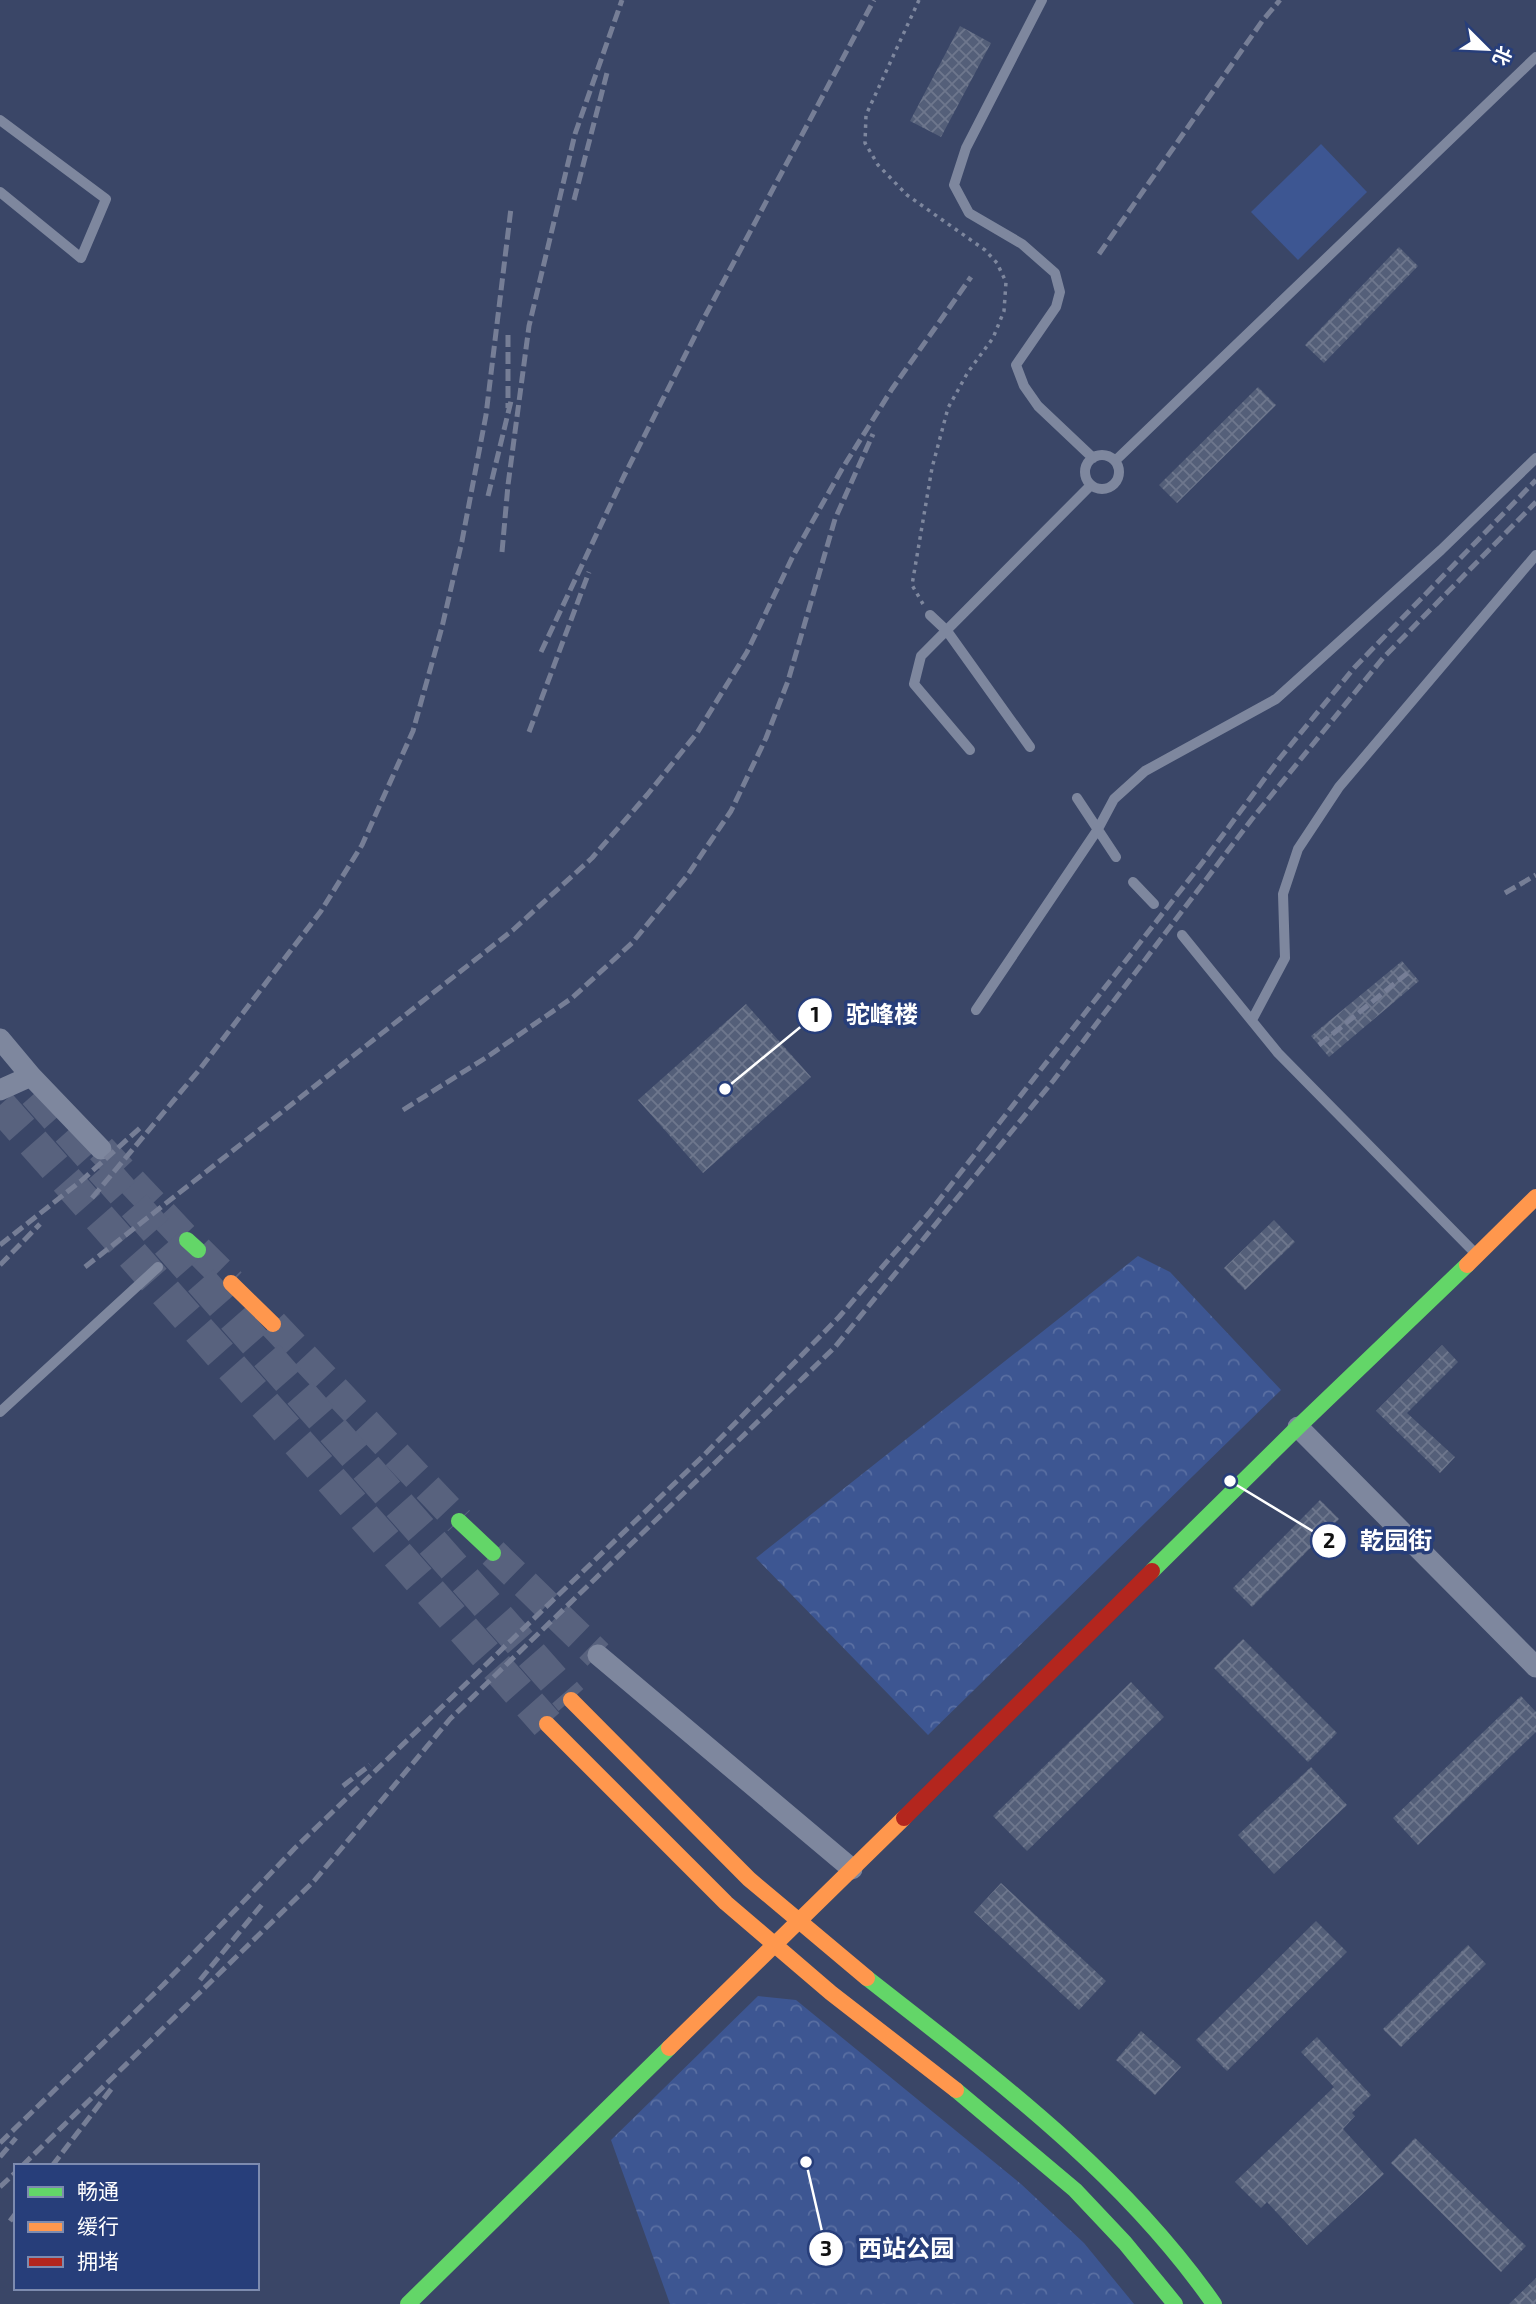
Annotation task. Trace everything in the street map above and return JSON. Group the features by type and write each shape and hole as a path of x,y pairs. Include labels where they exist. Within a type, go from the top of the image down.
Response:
{"main road":[{"path":"408,2304 1298,1427 1536,1197"},
{"path":"231,1283 273,1324"},
{"path":"459,1521 493,1553"},
{"path":"571,1700 749,1878 856,1970 1003,2084 1097,2168 1155,2230 1214,2304"},
{"path":"547,1724 726,1903 831,1993 1016,2138 1076,2190 1125,2242 1175,2304"}],"street":[{"path":"0,1039 31,1076 101,1149"},
{"path":"0,1090 31,1076"},
{"path":"1298,1427 1536,1667"},
{"path":"598,1655 852,1869"}],"lane":[{"path":"1042,0 966,148 954,185 969,213 1022,244 1055,274 1060,292 1056,307 1016,365 1024,386 1038,405 1093,458"},
{"path":"1115,461 1536,57"},
{"path":"0,120 106,199 81,258 0,192"},
{"path":"1098,455 1111,457 1115,461 1119,478 1113,486 1108,489 1096,488 1086,479 1085,467 1093,458 1098,455"},
{"path":"976,1010 1098,829 1114,799 1145,771 1276,699 1441,550 1536,458"},
{"path":"970,750 914,684 920,656 1091,485"},
{"path":"1252,1020 1285,958 1283,894 1298,849 1339,787 1536,555"},
{"path":"930,615 947,631 1030,747"},
{"path":"1077,798 1116,857"},
{"path":"1133,882 1154,904"},
{"path":"1182,935 1278,1053 1478,1255"},
{"path":"0,1412 158,1267"}],"path":[{"path":"919,0 866,115 866,143 878,165 907,195 985,250 997,263 1006,282 1004,311 993,338 968,372 948,408 932,468 912,585 930,615"}],"green space":[{"path":"1321,144 1367,192 1298,260 1251,212"},
{"path":"1138,1256 1170,1272 1281,1390 928,1735 756,1558"},
{"path":"758,1996 796,2000 1021,2184 1084,2243 1134,2304 670,2304 611,2140"}],"building":[{"path":"960,26 991,43 941,137 910,121"},
{"path":"1399,247 1418,266 1324,363 1305,345"},
{"path":"1258,387 1276,405 1177,503 1159,485"},
{"path":"1402,961 1419,981 1329,1057 1311,1036"},
{"path":"746,1004 811,1077 703,1173 638,1100"},
{"path":"1274,1220 1295,1242 1245,1290 1224,1268"},
{"path":"1442,1345 1458,1362 1407,1413 1455,1457 1440,1473 1376,1411"},
{"path":"1320,1500 1339,1519 1252,1607 1233,1588"},
{"path":"1243,1639 1337,1733 1308,1762 1214,1668"},
{"path":"1131,1682 1164,1717 1027,1851 993,1816"},
{"path":"1521,1696 1536,1712 1536,1732 1418,1845 1393,1818"},
{"path":"1311,1767 1347,1805 1274,1874 1238,1835"},
{"path":"1001,1883 1106,1981 1079,2010 974,1912"},
{"path":"1316,1921 1347,1952 1227,2071 1196,2040"},
{"path":"1468,1945 1486,1964 1401,2047 1383,2029"},
{"path":"1141,2031 1181,2067 1155,2095 1116,2060"},
{"path":"1317,2037 1371,2095 1352,2113 1355,2116 1343,2129 1384,2174 1307,2245 1267,2202 1261,2208 1235,2182 1334,2087 1301,2052"},
{"path":"1415,2138 1526,2246 1501,2272 1391,2163"},
{"path":"1536,2278 1536,2304 1509,2304"}],"tunnel":[{"path":"35,1093 571,1700"},
{"path":"0,1105 547,1724"},
{"path":"101,1149 187,1240"},
{"path":"198,1250 231,1283"},
{"path":"273,1324 459,1521"},
{"path":"493,1553 598,1655"}],"railway":[{"path":"502,552 529,326 575,134 622,0"},
{"path":"541,652 624,476 704,318 874,0"},
{"path":"1099,254 1263,20 1280,0"},
{"path":"574,200 608,69"},
{"path":"92,1198 200,1069 321,911 362,845 413,731 442,627 462,541 486,415 511,208"},
{"path":"85,1267 513,930 592,858 697,733 747,652 793,556 842,469 892,389 971,277"},
{"path":"508,335 508,408"},
{"path":"488,496 511,401"},
{"path":"403,1110 487,1057 572,998 632,943 687,876 731,811 766,738 788,681 835,519 873,434"},
{"path":"0,2143 163,1985 295,1848 702,1457 839,1317 929,1213 1202,863 1280,758 1354,668 1536,480"},
{"path":"24,2164 314,1881 450,1719 835,1347 1053,1081 1252,819 1383,658 1536,502"},
{"path":"529,732 589,572"},
{"path":"1505,893 1536,875"},
{"path":"1319,1045 1410,971"},
{"path":"0,1245 81,1181 140,1128"},
{"path":"0,1265 40,1224"},
{"path":"343,1786 370,1765"},
{"path":"200,1980 264,1902"},
{"path":"54,2164 112,2088"},
{"path":"0,2157 16,2138"},
{"path":"0,2187 14,2174"},
{"path":"10,2221 14,2216"}],"traffic: fast":[{"path":"187,1240 198,1250"},
{"path":"1152,1571 1467,1265"},
{"path":"459,1521 493,1553"},
{"path":"867,1978 1007,2089 1097,2169 1139,2211 1178,2256 1214,2304"},
{"path":"408,2304 669,2048"},
{"path":"956,2090 1075,2190 1125,2243 1175,2304"}],"traffic: slow":[{"path":"1467,1265 1536,1197"},
{"path":"231,1283 273,1324"},
{"path":"571,1700 749,1879 867,1978"},
{"path":"547,1724 726,1903 831,1993 956,2090"},
{"path":"669,2048 904,1818"}],"traffic: jam":[{"path":"904,1818 1152,1571"}],"place":[{"name":"驼峰楼","path":"725,1089"},
{"name":"乾园街","path":"1230,1481"},
{"name":"西站公园","path":"806,2162"}]}
